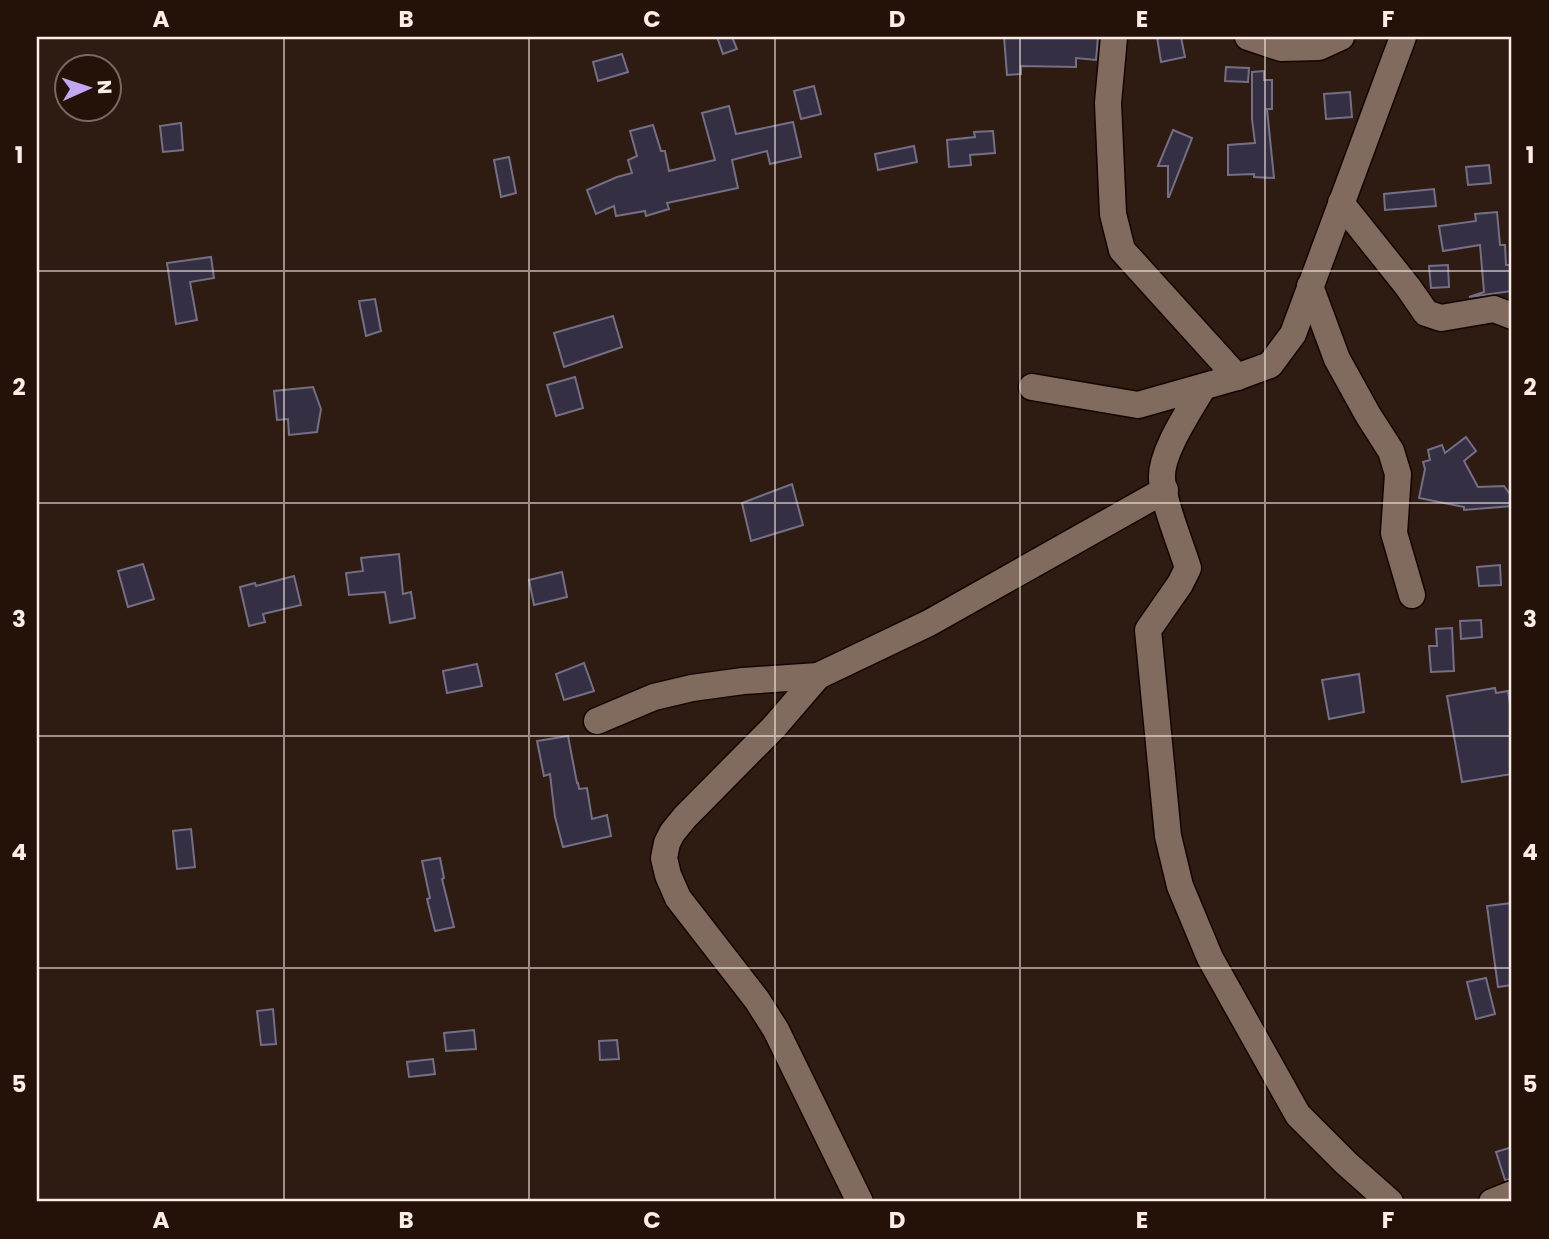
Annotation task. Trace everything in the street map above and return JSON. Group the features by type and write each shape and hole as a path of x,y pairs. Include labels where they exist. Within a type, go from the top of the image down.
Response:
{"street":[{"path":"1114,37 1108,103 1114,214 1122,250 1237,377"},
{"path":"1248,37 1281,48 1319,47 1341,37"},
{"path":"1032,387 1138,405 1270,365 1293,334 1402,37"},
{"path":"1341,204 1426,313 1441,318 1494,309 1512,316"},
{"path":"1310,286 1338,359 1391,452 1398,474 1394,533 1412,595"},
{"path":"1203,387 1169,448 1162,477 1188,568 1148,630 1168,836 1180,886 1210,958 1298,1115 1390,1202"},
{"path":"597,722 654,697 692,688 743,681 818,676 929,622 1165,490"},
{"path":"818,676 775,726 685,817 672,833 664,858 678,898 757,1000 776,1030 860,1202"},
{"path":"1492,1202 1512,1194"}],"building":[{"path":"717,37 732,37 737,49 723,54"},
{"path":"1004,37 1098,37 1096,60 1076,58 1076,67 1021,66 1021,74 1007,75"},
{"path":"1157,37 1181,37 1185,57 1161,62"},
{"path":"622,54 628,72 598,81 593,62"},
{"path":"1226,67 1249,68 1248,82 1225,81"},
{"path":"1264,71 1264,80 1272,80 1272,109 1267,109 1274,178 1254,177 1254,174 1228,175 1228,145 1255,143 1252,72"},
{"path":"814,86 821,114 801,119 794,91"},
{"path":"1350,92 1352,117 1326,119 1324,94"},
{"path":"729,106 736,134 793,122 801,157 770,164 767,151 732,160 738,188 667,203 669,209 646,216 645,211 616,216 614,206 596,214 587,190 632,173 628,160 637,156 630,131 653,125 661,151 665,151 669,171 715,160 702,113"},
{"path":"181,123 183,150 163,152 160,126"},
{"path":"1173,130 1192,138 1168,197 1168,166 1158,166"},
{"path":"993,131 995,153 970,155 971,165 949,167 947,140 975,137 974,132"},
{"path":"914,146 917,162 878,170 875,154"},
{"path":"509,157 516,193 501,197 494,160"},
{"path":"1489,165 1491,183 1468,185 1466,167"},
{"path":"1434,189 1436,206 1385,210 1384,194"},
{"path":"1497,212 1500,245 1505,245 1506,265 1512,265 1512,291 1469,297 1484,292 1480,245 1443,251 1439,226 1476,221 1475,214"},
{"path":"211,257 214,278 190,282 197,320 176,324 167,263"},
{"path":"1448,265 1449,287 1431,288 1429,266"},
{"path":"375,299 381,331 366,336 359,301"},
{"path":"613,316 622,347 564,367 554,333"},
{"path":"575,377 583,408 556,416 547,385"},
{"path":"313,387 321,409 317,432 289,435 288,419 277,420 274,391"},
{"path":"1466,437 1476,451 1464,461 1478,487 1504,486 1512,497 1512,506 1464,510 1464,507 1419,498 1425,469 1423,462 1430,460 1428,450 1442,445 1445,453"},
{"path":"792,484 803,525 751,541 742,503"},
{"path":"399,554 403,594 411,592 415,618 390,623 385,592 349,595 346,573 363,571 361,558"},
{"path":"143,564 154,599 128,607 118,571"},
{"path":"1500,565 1501,585 1479,586 1477,567"},
{"path":"562,572 567,597 534,605 529,580"},
{"path":"294,576 301,605 263,614 265,622 249,626 240,587 255,583 256,586"},
{"path":"1481,620 1482,637 1461,639 1460,621"},
{"path":"1452,628 1454,671 1431,672 1429,646 1437,646 1436,629"},
{"path":"584,663 594,691 564,700 556,674"},
{"path":"477,664 482,686 447,693 443,671"},
{"path":"1359,674 1364,712 1329,719 1322,680"},
{"path":"1495,688 1496,693 1508,691 1512,718 1512,774 1462,782 1447,696"},
{"path":"568,736 579,789 587,788 592,819 607,815 611,836 563,847 555,817 550,774 544,776 537,741"},
{"path":"191,829 195,867 177,869 173,831"},
{"path":"440,858 442,879 454,927 435,931 422,861"},
{"path":"1512,903 1512,985 1498,987 1487,906"},
{"path":"1486,978 1495,1014 1476,1019 1467,982"},
{"path":"273,1009 276,1044 261,1045 257,1011"},
{"path":"474,1030 476,1049 446,1051 444,1033"},
{"path":"617,1040 619,1059 600,1060 599,1041"},
{"path":"433,1059 435,1074 409,1077 407,1062"},
{"path":"1512,1147 1512,1179 1505,1180 1496,1152"}]}
